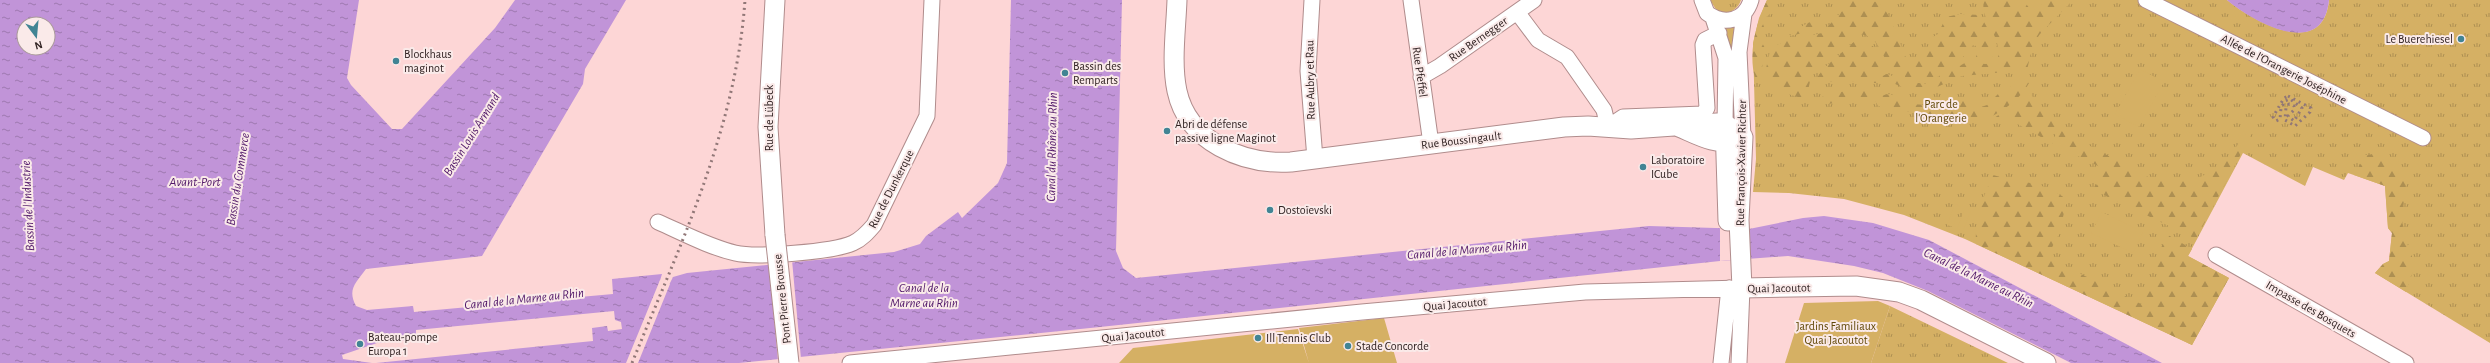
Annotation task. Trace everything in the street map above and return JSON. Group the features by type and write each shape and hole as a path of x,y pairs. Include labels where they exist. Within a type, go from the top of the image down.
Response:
{"main road":[{"name":"Rue de Lübeck","path":"775,0 768,127 775,235"},
{"name":"Rue Boussingault","path":"1177,0 1176,81 1180,100 1195,127 1216,144 1251,159 1282,163 1564,127 1679,127 1691,124 1725,124"},
{"path":"1725,124 1743,137"},
{"name":"Rue François-Xavier Richter","path":"1725,124 1725,173 1733,220 1736,280"},
{"name":"Rue Boussingault","path":"1679,127 1717,143 1725,143"},
{"name":"Rue Boussingault","path":"1699,136 1713,152 1725,173"},
{"path":"1725,143 1743,137"},
{"name":"Rue François-Xavier Richter","path":"1733,220 1743,137"},
{"name":"Pont Pierre Brousse","path":"775,235 789,363"},
{"name":"Quai Jacoutot","path":"1736,280 1856,286 1899,292 1921,300 2046,363"}],"street":[{"name":"Rue de Dunkerque","path":"658,222 732,253 748,255 832,248 854,242 863,236 874,225 927,116 932,0"},
{"name":"Rue Aubry et Rau","path":"1312,0 1308,71 1315,159"},
{"name":"Rue Pfeffel","path":"1411,0 1430,144"},
{"name":"Rue Bernegger","path":"1421,77 1440,66 1534,0"},
{"name":"Rue François-Xavier Richter","path":"1743,137 1739,52 1744,14 1750,0"},
{"name":"Allée de l'Orangerie Joséphine","path":"2146,0 2423,138"},
{"name":"Rue François-Xavier Richter","path":"1700,2 1713,18 1726,58 1725,124"},
{"path":"1517,12 1538,40 1567,57 1604,110 1608,127 1623,117 1703,114 1707,108 1703,45 1705,40 1718,33"},
{"path":"1713,18 1723,21 1734,20 1744,14"},
{"name":"Impasse des Bosquets","path":"2216,255 2406,363"},
{"path":"1721,363 1736,280"},
{"path":"1736,280 1739,363"},
{"name":"Quai Jacoutot","path":"850,363 959,358 1585,292 1736,280"}],"green space":[{"path":"1710,0 1741,0 1735,9 1725,13 1717,11"},
{"name":"Parc de l'Orangerie","path":"1767,0 2227,0 2239,9 2269,25 2286,31 2301,32 2314,29 2324,18 2329,0 2490,0 2490,343 2375,273 2383,264 2389,261 2392,233 2388,228 2385,186 2348,173 2344,180 2313,167 2305,186 2243,153 2188,256 2229,278 2192,345 1965,239 1904,215 1844,199 1789,193 1753,192 1756,159 1753,43 1759,18"},
{"path":"1767,0 1774,0 1774,10 1762,21 1765,30 1760,39 1766,50 1760,76 1755,78 1752,58 1754,38"},
{"path":"1852,0 1879,2 1884,9 1892,23 1907,60 1903,73 1900,74 1894,70 1878,45 1873,40 1867,36 1859,34 1842,46 1812,75 1806,97 1796,96 1784,92 1764,77 1771,47 1786,41 1822,33"},
{"path":"1984,0 2023,0 2030,9 2036,9 2046,0 2073,0 2040,34 2033,44 2027,70 1962,76 1937,87 1919,90 1906,89 1893,83 1873,83 1875,79 1887,74 1909,82 1928,84 1970,60 1983,64 1993,62 1998,58 1999,51 1984,13"},
{"path":"1960,14 1980,15 1997,45 1992,57 1986,60 1976,57 1979,47 1973,45 1960,60 1943,74 1924,81 1915,81 1905,77 1905,72 1908,66 1924,57 1931,38 1938,34 1946,17"},
{"path":"1831,16 1817,30 1789,36 1808,23 1819,18"},
{"path":"1736,26 1736,96 1731,96 1721,27"},
{"path":"1856,40 1867,43 1875,48 1884,63 1885,69 1873,75 1868,81 1814,82 1824,68"},
{"path":"2140,69 2164,82 2139,127 2115,114"},
{"path":"2023,81 2029,83 2017,99 1996,114 1982,119 1936,116 1878,106 1875,100 1878,96 1890,94 1910,104 1928,105 1940,109 1946,108 1957,98 1970,98 1981,107 1987,105 2001,91"},
{"path":"1868,86 1871,104 1854,100 1828,104 1821,102 1822,97 1827,95"},
{"path":"2029,91 2041,111 2057,125 2048,141 2014,122 1994,118 2020,101"},
{"path":"2058,129 2150,178 2178,182 2197,179 2225,163 2246,133 2252,133 2196,239 2092,189 2100,182 2100,176 2104,169 2052,143"},
{"path":"2384,153 2406,183 2402,217 2403,232 2415,265 2406,292 2375,273 2383,264 2389,261 2392,233 2388,228 2385,186 2354,175 2366,155"},
{"path":"1993,175 2032,183 2050,189 2067,200 2059,234 2047,257 2141,304 2153,281 2159,274 2145,263 2156,257 2168,235 2192,249 2188,256 2229,278 2192,345 1976,244 1980,208"},
{"path":"1955,204 1960,206 1953,227 1947,225"},
{"path":"1965,208 1971,210 1963,231 1957,229"},
{"path":"2102,212 2143,232 2133,253 2091,233"},
{"name":"Jardins Familiaux Quai Jacoutot","path":"1878,301 1890,306 1871,363 1785,363 1804,303"},
{"path":"1890,306 2008,363 1871,363"},
{"name":"Stade Concorde","path":"1384,318 1397,363 1309,363 1299,328"},
{"name":"Ill Tennis Club","path":"1298,329 1309,363 1119,363 1133,348"}],"water":[{"path":"0,0 359,0 347,78 351,85 392,129 402,129 495,28 515,0 626,0 585,69 583,84 482,256 366,269 356,282 352,295 356,306 367,310 413,306 414,312 613,294 612,279 662,274 658,287 668,287 673,277 687,273 894,252 920,244 926,236 958,212 962,218 998,183 1007,163 1011,0 1122,0 1116,251 1123,268 1136,278 1649,226 1749,229 1803,218 1824,216 1873,223 1929,240 2162,363 2071,363 1928,291 1883,273 1854,266 1788,256 1720,261 1100,327 739,363 376,363 593,341 592,328 607,326 608,331 622,329 621,322 615,320 614,311 416,330 416,339 377,343 342,355 343,359 372,363 0,363"},
{"path":"2227,0 2329,0 2324,18 2314,29 2301,33 2286,31 2269,26 2253,18"}],"pier":[{"path":"1720,228 1749,229 1750,258 1720,261"},
{"path":"792,260 801,359 778,361 769,263"},
{"path":"660,280 662,281 661,285 670,284 638,363 626,363"}],"railway":[{"path":"632,363 669,275 703,186 718,140 730,95 740,48 745,0"},
{"path":"2288,96 2311,108 2310,112 2295,126 2285,120 2286,107 2289,104 2294,106 2294,110 2288,116 2294,121 2302,108 2290,99 2285,101 2281,108 2280,119 2276,121 2273,117 2284,98 2288,96"}],"place":[{"name":"Le Buerehiesel","path":"2461,39"},
{"name":"Blockhaus maginot","path":"396,61"},
{"name":"Bassin des Remparts","path":"1065,73"},
{"name":"Abri de défense passive ligne Maginot","path":"1167,131"},
{"name":"Laboratoire ICube","path":"1643,167"},
{"name":"Dostoïevski","path":"1270,210"},
{"name":"Ill Tennis Club","path":"1258,338"},
{"name":"Bateau-pompe Europa 1","path":"360,344"},
{"name":"Stade Concorde","path":"1348,346"}],"water label":[{"name":"Bassin Louis Armand","path":"471,134"},
{"name":"Canal du Rhône au Rhin","path":"1051,147"},
{"name":"Bassin du Commerce","path":"237,179"},
{"name":"Avant-Port","path":"195,181"},
{"name":"Bassin de l'Industrie","path":"27,206"},
{"name":"Canal de la Marne au Rhin","path":"1467,249"},
{"name":"Canal de la Marne au Rhin","path":"1979,277"},
{"name":"Canal de la Marne au Rhin","path":"924,294"},
{"name":"Canal de la Marne au Rhin","path":"524,298"}]}
